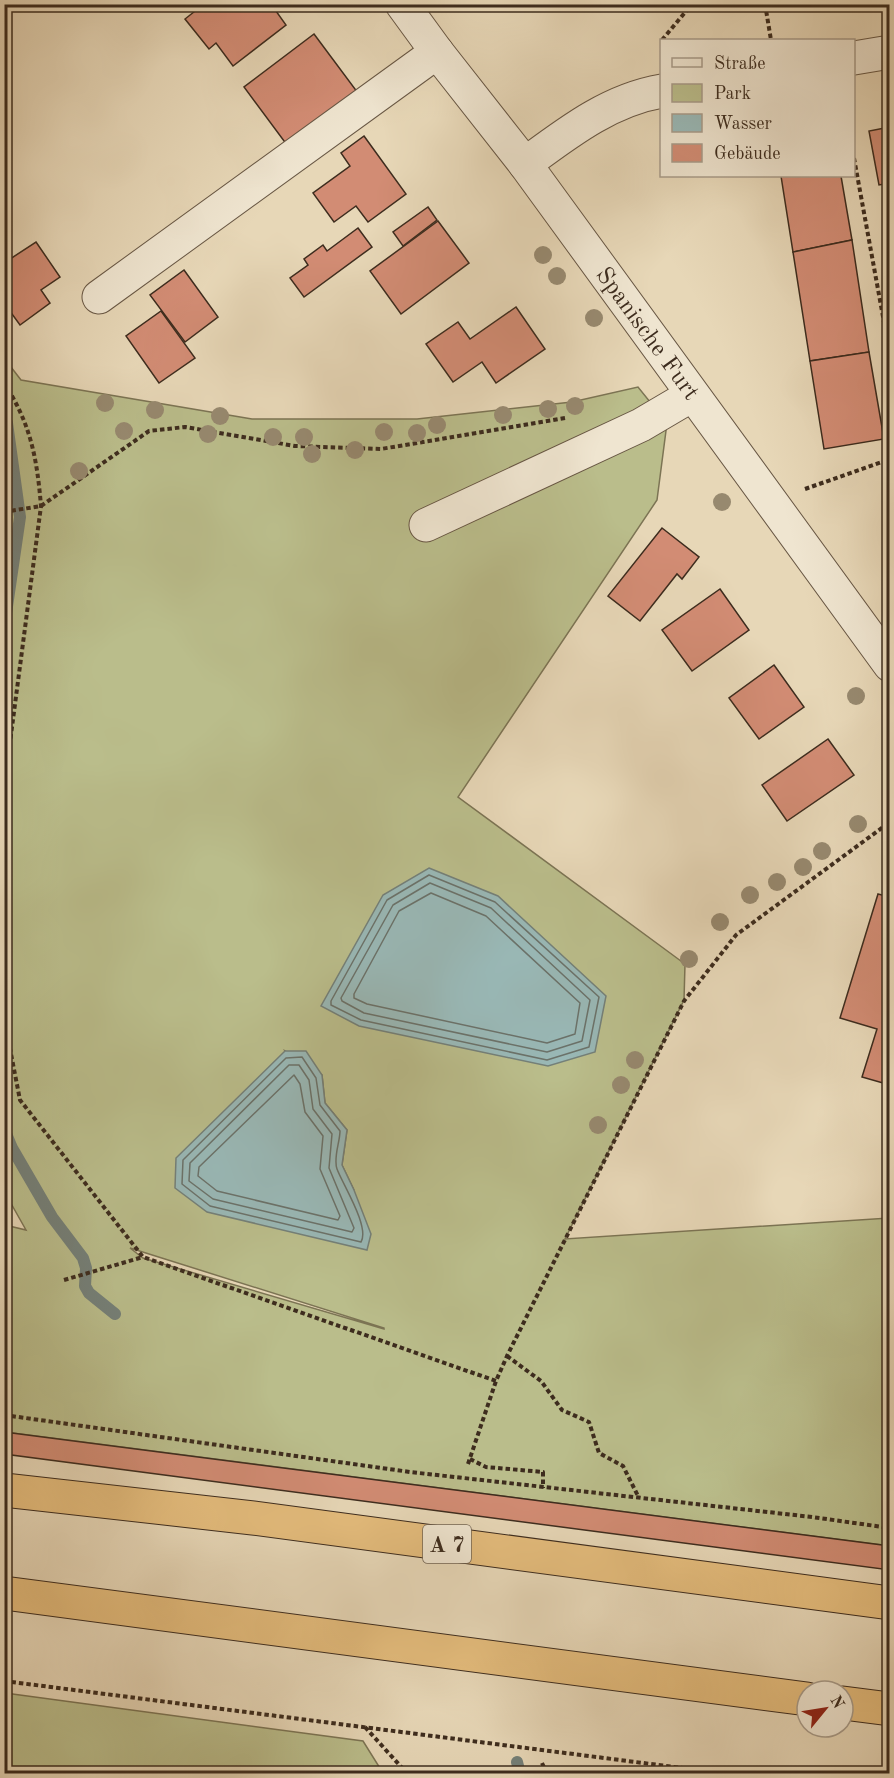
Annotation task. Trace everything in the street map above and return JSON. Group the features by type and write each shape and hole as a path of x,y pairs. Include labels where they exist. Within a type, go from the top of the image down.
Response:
{"highway":[{"name":"A 7","path":"4,1490 253,1518 890,1603"},
{"path":"4,1593 795,1697"},
{"path":"855,1705 890,1709"}],"street":[{"name":"Spanische Furt","path":"402,4 525,164 890,665"},
{"path":"99,297 437,52"},
{"path":"855,58 890,52"},
{"path":"525,164 580,123 639,95 660,91"},
{"path":"426,525 641,425 692,394"}],"path":[{"path":"663,39 692,4"},
{"path":"765,4 771,39"},
{"path":"855,163 890,355"},
{"path":"4,383 28,427 37,463 41,506 4,788"},
{"path":"4,512 41,506 149,430 184,427 295,446 381,449 574,417"},
{"path":"771,502 890,459"},
{"path":"468,1464 496,1381 507,1356 684,1000 736,935 890,822"},
{"path":"4,1018 20,1100 143,1257 496,1381"},
{"path":"64,1280 143,1257"},
{"path":"507,1356 541,1381 562,1410 589,1422 599,1453 623,1466 640,1499"},
{"path":"4,1415 410,1472 812,1517 890,1528"},
{"path":"470,1459 486,1467 543,1472 543,1488"},
{"path":"4,1681 729,1773"},
{"path":"364,1727 404,1770 411,1773"},
{"path":"542,1763 546,1773"}],"green space":[{"path":"4,358 21,380 252,419 417,419 572,402 638,387 667,423 657,500 458,797 685,964 684,1000 565,1239 889,1218 889,1546 5,1432 5,1225 26,1230 4,1191","holes":["285,1051 322,1075 325,1103 347,1130 342,1165 354,1190","130,1248 384,1328 384,1329 143,1258"]},
{"path":"5,1693 363,1741 383,1773 5,1773"}],"water":[{"path":"429,868 498,896 606,996 595,1052 548,1066 359,1026 321,1006 383,895"},
{"path":"285,1051 306,1051 322,1075 325,1103 347,1130 342,1165 371,1234 367,1250 207,1212 175,1188 176,1158"}],"building":[{"path":"204,4 271,4 286,25 233,66 216,43 209,49 185,19"},
{"path":"314,34 358,93 287,145 244,87"},
{"path":"890,127 890,183 879,185 869,131"},
{"path":"364,136 406,194 368,222 356,206 334,222 313,193 350,166 341,153"},
{"path":"781,177 841,177 852,240 793,252"},
{"path":"428,207 437,220 403,246 393,232"},
{"path":"438,221 469,263 401,314 370,271"},
{"path":"358,228 372,247 304,297 290,278 308,265 304,259 323,245 327,251"},
{"path":"852,240 869,352 810,361 793,252"},
{"path":"36,242 60,277 41,290 50,303 20,325 4,303 4,263"},
{"path":"184,270 218,317 185,342 150,295"},
{"path":"516,307 545,349 496,383 482,362 453,382 426,344 458,322 470,339"},
{"path":"161,311 195,358 159,383 126,336"},
{"path":"869,352 884,439 824,449 810,361"},
{"path":"662,528 699,557 682,579 677,574 640,621 608,596"},
{"path":"720,589 749,630 692,671 662,630"},
{"path":"774,665 804,707 759,739 729,698"},
{"path":"828,739 854,775 787,821 762,785"},
{"path":"878,894 890,897 890,1085 862,1077 877,1029 840,1018"},
{"path":"4,1432 890,1546 890,1570 4,1454"}],"waterway":[{"path":"4,420 7,423 20,517 4,627"},
{"path":"4,1129 12,1148 52,1217 83,1258 86,1268 85,1286 89,1293 115,1314"},
{"path":"517,1762 520,1774"}]}
